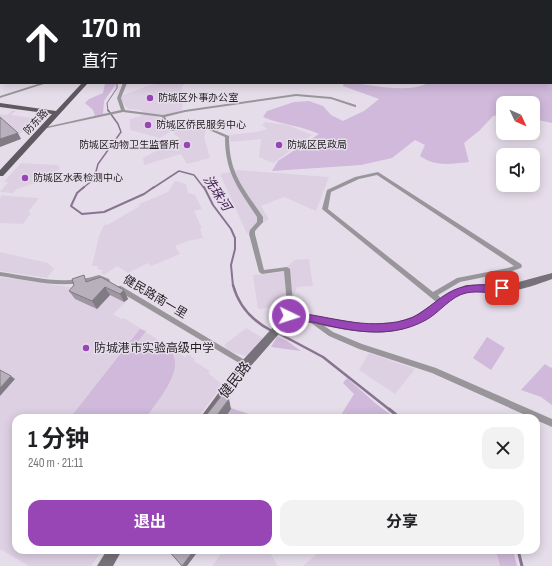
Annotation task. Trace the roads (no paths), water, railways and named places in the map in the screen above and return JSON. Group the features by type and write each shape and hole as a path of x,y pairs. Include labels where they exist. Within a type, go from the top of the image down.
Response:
{"main road":[{"name":"防东路","path":"0,174 84,84"},
{"path":"0,105 58,113"}],"street":[{"path":"472,0 479,0"},
{"path":"0,97 42,84"},
{"path":"123,111 119,98 125,84"},
{"path":"43,128 123,111 163,116 185,110 296,95 331,98 354,106"},
{"path":"163,116 172,130 200,125 227,136 229,165 234,178 260,217 260,222 252,230 252,234 262,272 287,269 290,304 286,319 309,318 349,326 374,328 390,327 406,324 423,318 456,293 466,289 517,287 552,276"},
{"path":"433,295 459,280 509,270 519,266 378,173 357,178 329,191 325,209 442,303"},
{"name":"健民路南一里","path":"0,274 68,284 88,282 99,277 246,364"},
{"path":"309,318 331,334 361,347 433,370 532,414"},
{"name":"健民路","path":"209,414 246,364 286,319"},
{"path":"540,418 552,423"},
{"path":"104,566 112,554"}],"waterway":[{"name":"洗珠河","path":"108,111 107,103 117,88 117,84"},
{"name":"洗珠河","path":"83,188 94,179 98,164 121,132 118,124 108,110"},
{"name":"洗珠河","path":"153,188 179,171 194,175 204,188"},
{"name":"洗珠河","path":"84,187 77,193 71,206 82,214 104,212 144,194 154,187"},
{"name":"洗珠河","path":"204,187 213,205 231,229 235,238 235,249 231,265 233,286"},
{"name":"洗珠河","path":"233,285 243,307 252,318 272,331"},
{"name":"洗珠河","path":"278,333 323,357 390,410"},
{"name":"洗珠河","path":"389,409 395,414"},
{"name":"洗珠河","path":"519,554 522,566"}],"place":[{"name":"防城区外事办公室","path":"150,98"},
{"name":"防城区侨民服务中心","path":"148,125"},
{"name":"防城区动物卫生监督所","path":"187,145"},
{"name":"防城区民政局","path":"279,145"},
{"name":"防城区水表检测中心","path":"25,178"},
{"name":"防城港市实验高级中学","path":"86,348"}]}
